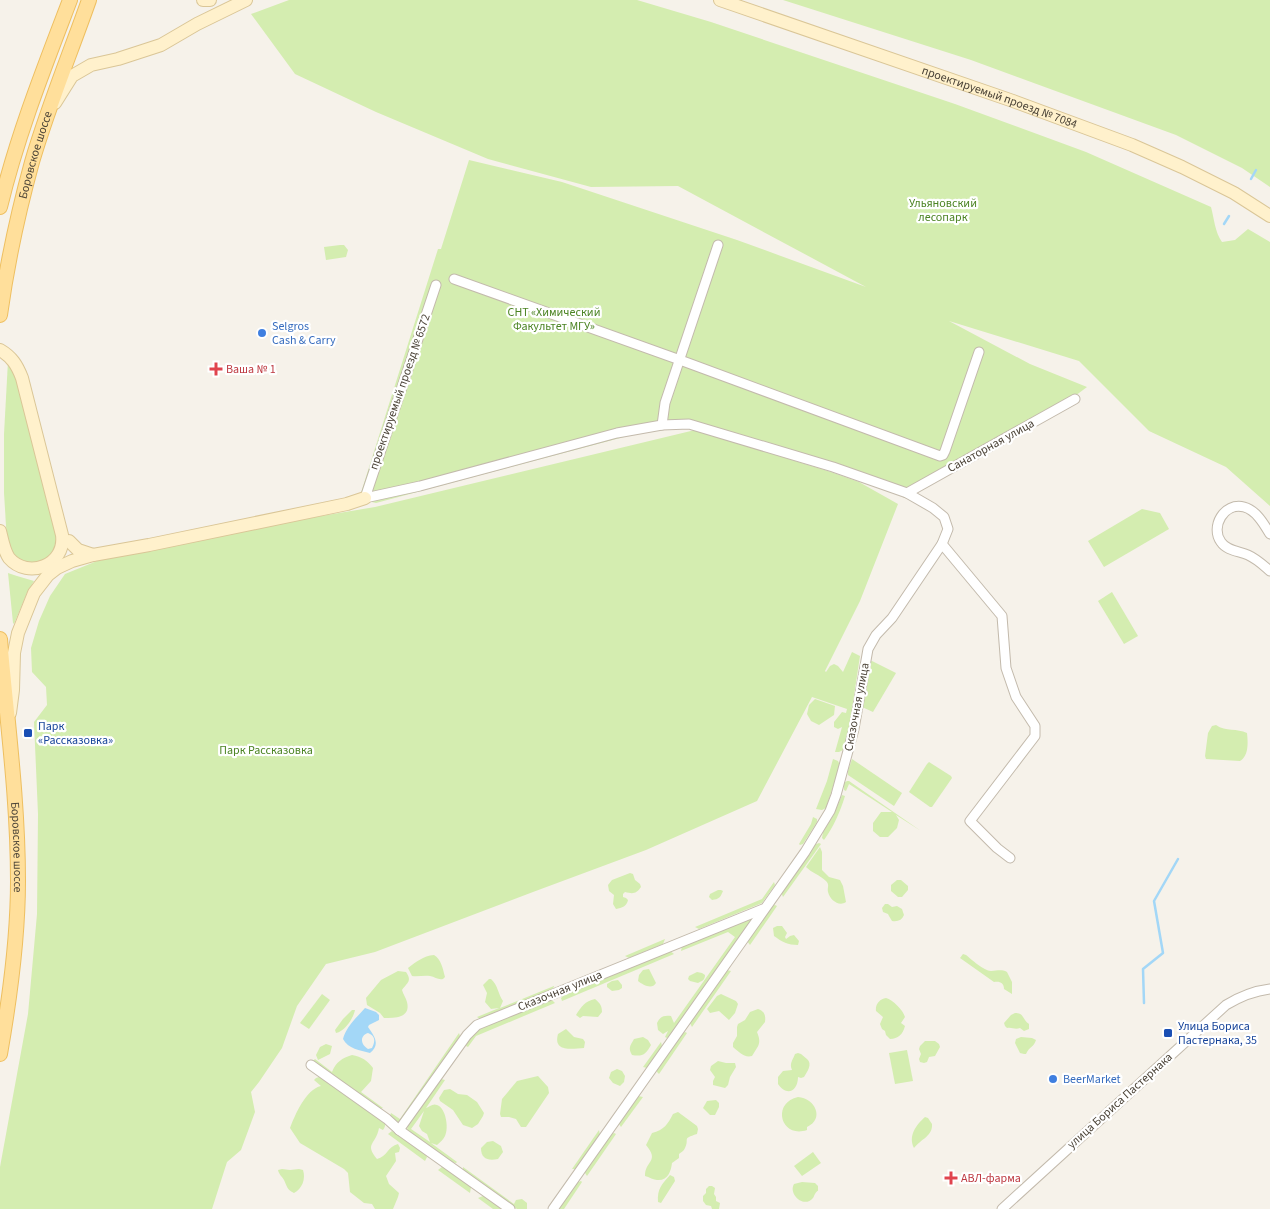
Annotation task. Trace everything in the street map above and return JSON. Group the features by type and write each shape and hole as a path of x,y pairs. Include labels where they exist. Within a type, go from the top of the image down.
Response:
{"main road":[{"name":"Боровское шоссе","path":"0,207 8,172 70,0"},
{"name":"Боровское шоссе","path":"0,316 20,208 33,161 89,0"},
{"name":"Боровское шоссе","path":"0,639 15,805 18,891 13,969 0,1054"}],"street":[{"path":"203,0 210,0"},
{"path":"49,111 72,76 91,65 118,59 161,44 246,0"},
{"name":"проектируемый проезд № 7084","path":"720,0 1004,97 1132,145 1182,167 1234,194 1270,216"},
{"path":"0,190 8,172"},
{"path":"662,425 665,403 718,245"},
{"path":"454,279 940,456 945,451 979,352"},
{"name":"проектируемый проезд № 6572","path":"365,498 436,285"},
{"path":"0,342 16,353 27,370 62,535 61,550 53,561 47,565 35,568 25,567 8,556 0,531"},
{"path":"0,350 12,358 22,378 69,541 66,555 57,568"},
{"name":"Санаторная улица","path":"907,493 1076,399"},
{"path":"8,723 13,690 14,653 18,633 34,593 48,575 66,563 93,555 347,504 616,433 662,425 689,424 833,467 907,493 933,508 944,517 948,529 942,544 1002,616 1006,668 1016,697 1035,726 1035,736 970,821 1010,858"},
{"path":"1270,534 1256,515 1243,506 1229,508 1218,521 1218,536 1226,547 1250,556 1270,571"},
{"path":"69,541 78,550 93,555"},
{"name":"Сказочная улица","path":"553,1209 805,852 830,812 854,729 868,649 876,635 892,618 942,544"},
{"name":"Сказочная улица","path":"399,1130 467,1035 477,1025 764,908"},
{"name":"улица Бориса Пастернака","path":"1002,1209 1226,1005 1250,993 1270,990"},
{"path":"311,1064 387,1119 399,1130 510,1209"}],"green space":[{"path":"289,0 637,0 711,22 955,104 1086,152 1211,207 1216,230 1222,242 1235,240 1248,229 1270,242 1270,506 1226,467 1149,431 1079,361 949,321 1030,364 1087,387 1071,399 906,488 789,451 684,421 376,503 359,499 438,249 441,249 469,160 562,182 737,240 866,287 678,186 591,187 488,159 376,112 295,74 251,14"},
{"path":"783,0 1270,0 1270,187 1242,168 1176,135 971,60"},
{"path":"344,245 348,250 346,257 326,260 324,247"},
{"path":"8,361 14,369 57,536 57,541 50,558 34,565 14,558 7,542 4,493 4,434"},
{"name":"Парк Рассказовка","path":"695,430 859,482 898,504 860,601 825,671 834,664 843,672 852,652 860,656 849,729 843,750 835,752 842,727 838,729 834,727 834,722 842,712 846,713 847,709 812,697 757,801 646,850 375,952 326,964 297,1006 282,1048 251,1092 255,1112 241,1150 227,1162 212,1209 0,1209 0,1167 28,1014 37,914 38,814 34,722 47,705 46,687 32,672 31,648 39,621 50,596 65,574 97,561 231,531 375,507"},
{"path":"1142,509 1160,513 1169,529 1104,567 1088,541"},
{"path":"8,573 34,581 14,624 13,623"},
{"path":"1112,592 1138,636 1124,644 1098,601"},
{"path":"872,661 896,673 873,712 862,707 870,662"},
{"path":"815,699 835,706 834,715 819,725 811,721 807,714 809,705"},
{"path":"1216,725 1224,729 1247,733 1248,744 1243,759 1240,761 1206,759 1208,733 1212,726"},
{"path":"833,759 838,761 840,765 826,808 822,810 816,809 827,781"},
{"path":"852,759 902,793 894,806 848,775"},
{"path":"929,762 952,778 932,807 909,792"},
{"path":"847,781 921,831 896,815 899,820 897,828 888,837 880,837 873,831 873,823 881,812 892,812 849,784 846,791 844,790 844,783"},
{"path":"842,795 845,796 839,813 824,840 822,838 823,832 833,816"},
{"path":"813,817 817,819 817,822 803,844 800,845 799,844"},
{"path":"821,844 783,897 781,892 814,845"},
{"path":"820,847 822,852 822,870 829,877 840,880 846,902 841,904 833,900 828,892 827,882 806,867"},
{"path":"630,873 633,874 641,887 634,893 625,892 623,897 628,900 627,904 616,909 613,904 614,895 609,891 608,885 612,880"},
{"path":"897,880 901,880 908,886 908,890 902,897 898,897 891,891 891,885"},
{"path":"774,882 775,885 762,903 699,929 695,927 762,899"},
{"path":"718,890 723,891 721,895 718,899 712,900 709,897 710,894"},
{"path":"885,904 902,909 904,915 902,918 898,921 892,921 888,914 883,912 882,908"},
{"path":"772,906 777,906 750,945 747,941"},
{"path":"751,918 751,921 670,1036 665,1037 668,1031 663,1034 658,1030 658,1021 664,1016 671,1016 674,1023 735,937 728,932 681,951 682,946"},
{"path":"782,926 787,933 786,939 794,935 799,941 798,945 785,943 774,936 773,928"},
{"path":"665,939 663,944 629,958 625,956"},
{"path":"670,951 674,954 562,1001 561,998 565,994"},
{"path":"963,954 988,970 1007,972 1012,982 1012,994 1004,989 1001,983 994,982 960,958"},
{"path":"434,955 441,965 445,977 443,979 432,976 412,976 408,968 423,958"},
{"path":"649,969 656,983 652,986 638,981 639,975 643,970"},
{"path":"727,970 731,971 692,1027 690,1020"},
{"path":"398,971 406,972 409,977 402,990 407,1002 407,1011 401,1016 384,1018 380,1013 367,1005 366,998 381,980"},
{"path":"697,972 705,975 703,980 698,983 688,979 689,976"},
{"path":"489,979 495,984 503,1001 500,1008 554,987 551,990 480,1019 477,1017 499,1008 491,1009 485,1002 487,993 483,985"},
{"path":"618,980 622,985 622,988 619,990 612,991 607,987 607,984"},
{"path":"322,994 330,1000 309,1029 300,1023"},
{"path":"721,994 736,1001 738,1004 735,1013 729,1020 719,1011 710,1013 707,1009 717,996"},
{"path":"886,998 902,1011 905,1017 901,1023 905,1026 903,1031 900,1036 893,1039 890,1039 882,1029 880,1024 883,1017 876,1011 878,1002"},
{"path":"595,999 602,1008 602,1012 598,1017 583,1016 580,1018 576,1015 584,1005"},
{"path":"549,1000 555,1003 476,1036 468,1047 466,1046 467,1041 478,1029"},
{"path":"758,1009 764,1014 765,1022 757,1032 759,1039 758,1047 752,1056 746,1056 733,1047 737,1036 737,1027 750,1012"},
{"path":"352,1010 355,1010 348,1024 336,1033 335,1030"},
{"path":"1015,1013 1022,1015 1029,1024 1029,1029 1024,1031 1020,1028 1007,1028 1005,1026 1004,1023"},
{"path":"566,1029 574,1037 583,1039 585,1042 584,1048 569,1049 558,1044 558,1034"},
{"path":"459,1033 459,1038 401,1121 398,1122 390,1116 391,1113 400,1119"},
{"path":"687,1033 659,1074 657,1068 681,1034"},
{"path":"643,1037 651,1045 646,1053 639,1056 632,1055 630,1047 634,1039"},
{"path":"1021,1037 1036,1040 1026,1054 1020,1053 1015,1043 1016,1039"},
{"path":"925,1041 935,1041 940,1047 935,1056 929,1057 927,1062 924,1063 920,1062 921,1054 919,1049"},
{"path":"661,1042 662,1048 647,1068 643,1067"},
{"path":"326,1044 332,1046 330,1054 318,1060 316,1055 320,1047"},
{"path":"907,1050 913,1081 895,1084 889,1053"},
{"path":"798,1053 809,1061 809,1068 804,1077 798,1077 798,1082 794,1089 788,1091 781,1088 778,1084 778,1077 783,1071 792,1070 792,1062 795,1054"},
{"path":"352,1055 364,1059 373,1068 371,1081 361,1092 383,1108 378,1108 313,1061 315,1059 332,1072 340,1061"},
{"path":"718,1061 735,1063 736,1067 725,1088 713,1085 715,1077 710,1070 711,1066"},
{"path":"617,1069 622,1071 625,1076 624,1082 620,1086 613,1083 609,1078 611,1072"},
{"path":"538,1076 548,1087 549,1093 526,1127 521,1127 516,1119 501,1117 502,1099 517,1081"},
{"path":"319,1077 384,1121 383,1130 379,1128 371,1147 377,1159 398,1144 400,1148 399,1152 395,1153 396,1161 386,1176 389,1184 399,1193 393,1209 375,1209 372,1204 364,1203 350,1192 348,1173 300,1143 290,1128 306,1097 321,1086 314,1080"},
{"path":"441,1079 445,1080 426,1108 434,1104 437,1105 443,1110 446,1119 447,1128 445,1136 437,1145 431,1143 457,1162 451,1162 409,1132 407,1130 408,1125","holes":["424,1111 419,1126 427,1134 430,1142 411,1129"]},
{"path":"450,1089 458,1094 467,1095 477,1102 484,1113 478,1124 472,1128 463,1125 453,1110 440,1101 439,1098 444,1090"},
{"path":"638,1096 643,1097 621,1127 620,1121"},
{"path":"798,1097 809,1101 816,1109 816,1119 807,1127 807,1130 798,1131 791,1129 783,1119 782,1112 784,1106"},
{"path":"716,1100 719,1103 719,1107 715,1115 710,1115 703,1108 707,1101"},
{"path":"678,1112 697,1126 697,1134 687,1138 685,1149 679,1154 679,1158 672,1163 670,1172 664,1179 657,1180 645,1176 652,1158 646,1145 652,1133 663,1128 673,1114"},
{"path":"925,1117 932,1124 931,1132 914,1148 912,1135"},
{"path":"599,1130 600,1135 576,1169 572,1169"},
{"path":"392,1131 426,1155 425,1161 388,1134"},
{"path":"616,1134 587,1176 585,1170 610,1135"},
{"path":"493,1141 501,1146 503,1152 498,1159 491,1160 482,1155 481,1148 487,1142"},
{"path":"813,1152 821,1163 802,1176 794,1166"},
{"path":"442,1167 469,1185 471,1187 470,1193 438,1170"},
{"path":"463,1167 514,1204 516,1200 522,1199 527,1203 527,1209 517,1209 464,1172"},
{"path":"278,1170 303,1170 303,1183 294,1193 289,1189 279,1173"},
{"path":"670,1175 674,1177 675,1181 661,1203 658,1202 658,1194 661,1187"},
{"path":"581,1181 564,1209 558,1209 576,1183"},
{"path":"802,1182 815,1183 818,1186 818,1191 809,1201 801,1201 793,1192 794,1184"},
{"path":"709,1186 715,1188 716,1201 720,1203 719,1209 712,1209 711,1206 706,1205 703,1201 703,1196"},
{"path":"483,1196 503,1209 493,1209 478,1198"}],"water":[{"path":"365,1008 379,1015 379,1020 368,1027 374,1037 376,1043 370,1053 351,1047 343,1039 349,1026","holes":["365,1034 371,1034 374,1037 374,1041 372,1048 368,1049 363,1043 362,1038"]}],"waterway":[{"path":"1251,179 1256,170"},
{"path":"1224,224 1229,216"},
{"path":"1144,1003 1143,969 1163,953 1154,901 1178,859"}],"place":[{"name":"Selgros Cash & Carry","path":"262,333"},
{"name":"Ваша № 1","path":"216,369"},
{"name":"Парк «Рассказовка»","path":"28,733"},
{"name":"Улица Бориса Пастернака, 35","path":"1168,1033"},
{"name":"BeerMarket","path":"1053,1079"},
{"name":"АВЛ-фарма","path":"951,1178"}],"park label":[{"name":"Ульяновский лесопарк","path":"943,210"},
{"name":"СНТ «Химический Факультет МГУ»","path":"554,319"}]}
